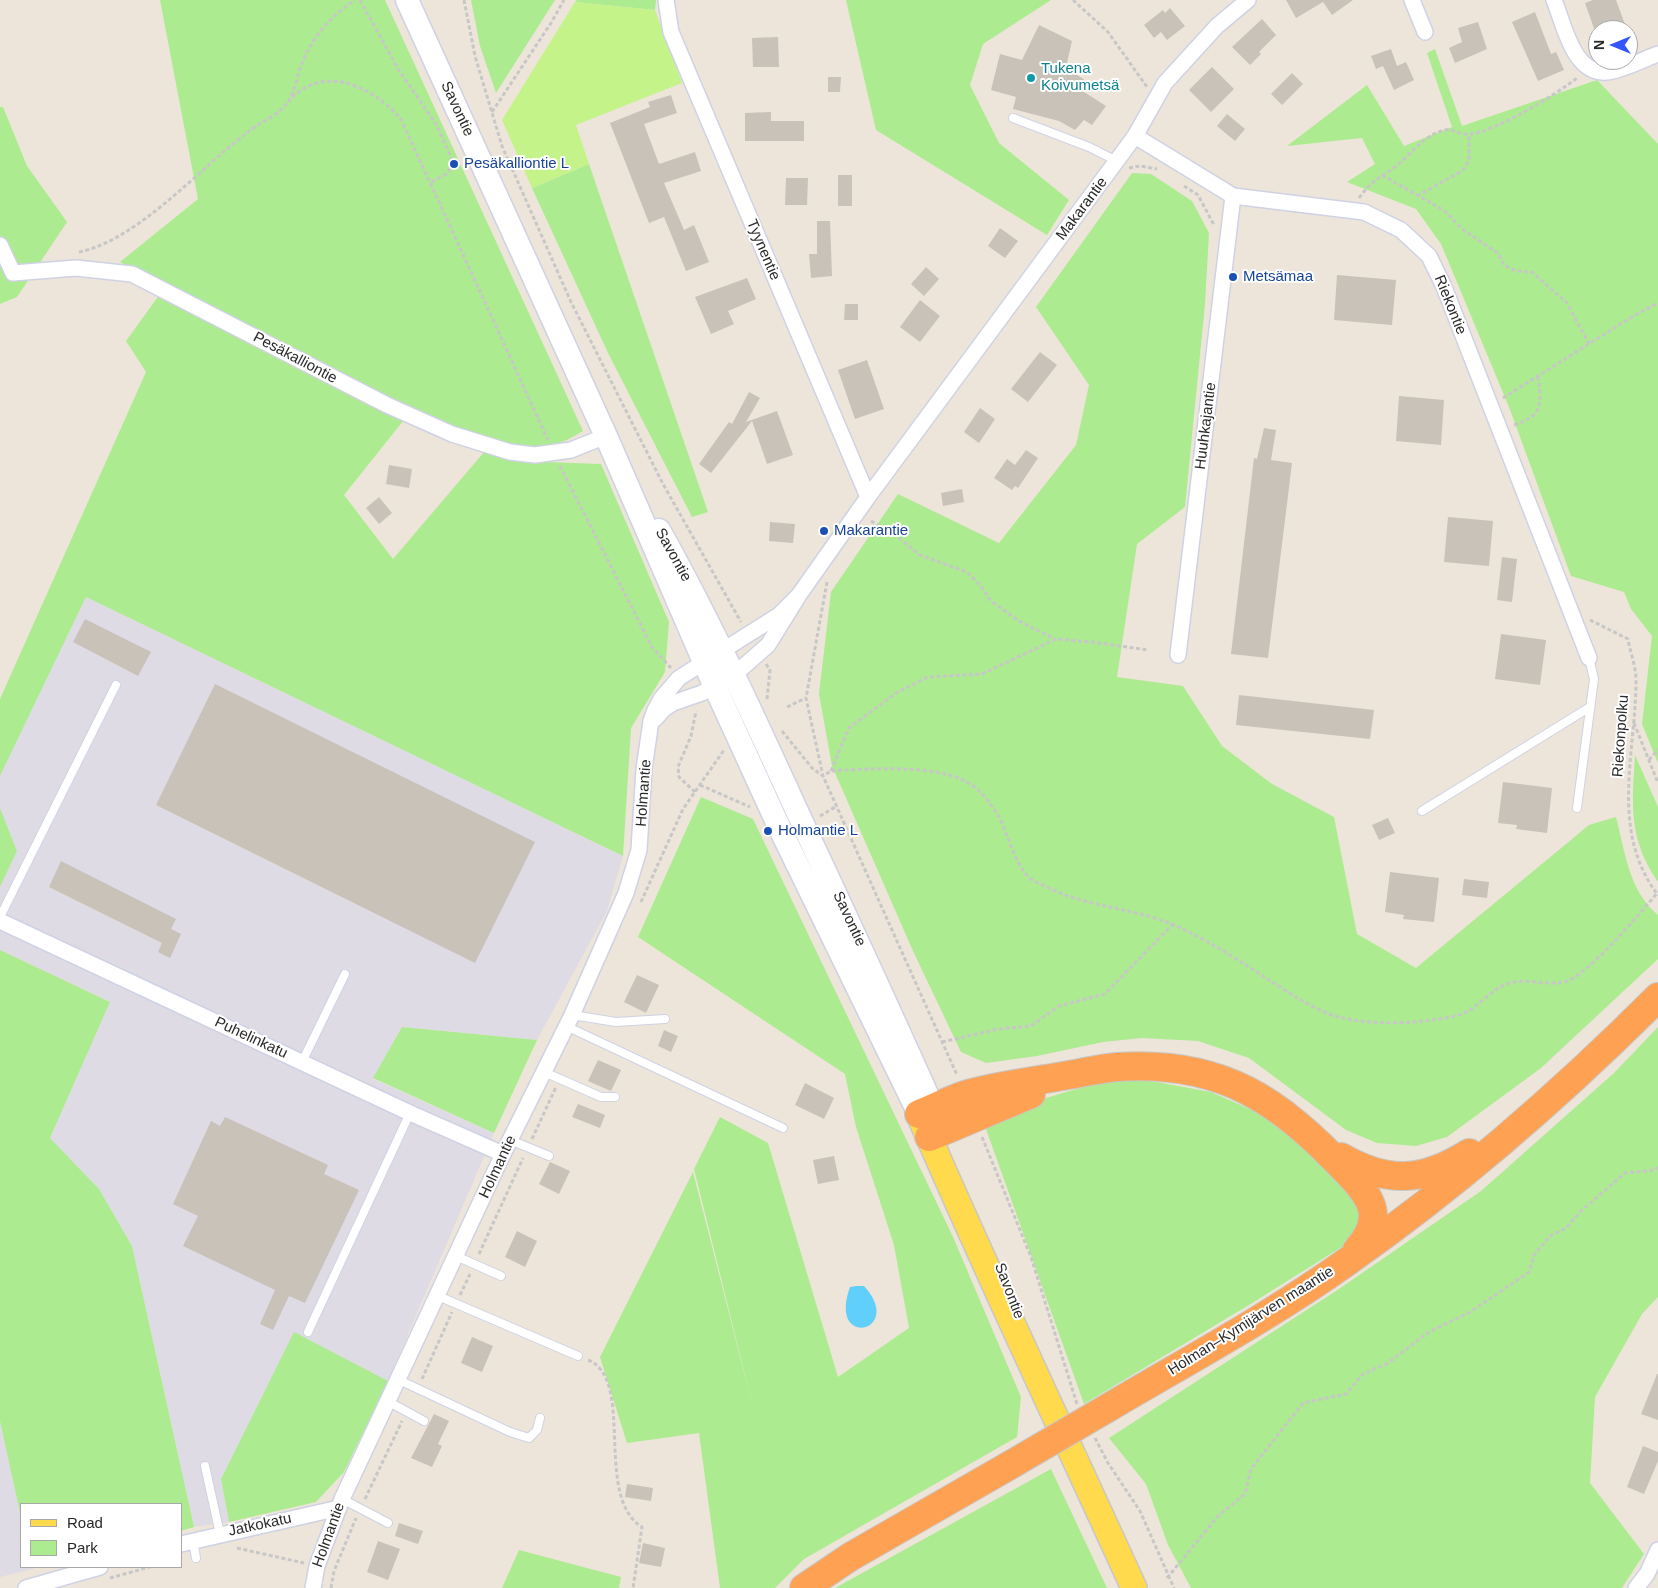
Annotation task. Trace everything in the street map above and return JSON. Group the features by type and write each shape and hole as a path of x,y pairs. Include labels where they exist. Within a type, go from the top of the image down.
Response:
{"highway":[{"name":"Holman–Kymijärven maantie","path":"804,1588 850,1557 1012,1464 1099,1420 1348,1261 1468,1170 1552,1097 1658,997"},
{"path":"931,1123 970,1106 1079,1073 1116,1067 1152,1066 1214,1076 1269,1101 1323,1146 1367,1195 1372,1207 1372,1230 1348,1261"},
{"path":"1323,1146 1371,1172 1389,1177 1421,1175 1459,1160 1552,1097"}],"main road":[{"name":"Savontie","path":"407,0 606,436 715,687 785,838 931,1123"},
{"name":"Savontie","path":"606,436 723,650 851,924 1003,1306 1134,1588"},
{"name":"Savontie","path":"1108,1531 1123,1588"}],"street":[{"name":"Tyynentie","path":"666,0 671,32 868,497"},
{"name":"Makarantie","path":"715,687 735,674 759,654 775,635 799,595 868,497 1135,136 1165,83 1210,33 1248,0"},
{"path":"1412,0 1425,32"},
{"path":"1554,0 1577,57 1588,68"},
{"path":"1638,61 1658,54"},
{"path":"1595,70 1607,72 1613,70"},
{"name":"Riekontie","path":"1135,136 1233,196 1364,212 1401,230 1429,256 1444,287 1589,658"},
{"name":"Huuhkajantie","path":"1178,656 1233,196"},
{"name":"Pesäkalliontie","path":"0,245 6,274 76,268 132,274 328,376 452,434 510,452 535,455 554,453 587,445 606,436"},
{"name":"Makarantie","path":"723,650 779,615 799,595"},
{"name":"Holmantie","path":"313,1588 317,1566 340,1504 503,1154 569,1020 634,871 642,829 644,769 648,737 655,710 661,699 679,678 723,650"},
{"name":"Holmantie","path":"648,737 652,724 664,709 715,687"},
{"name":"Puhelinkatu","path":"0,919 410,1113 503,1154"},
{"name":"Jatkokatu","path":"187,1542 340,1504"},
{"path":"1636,1588 1647,1574 1658,1550"},
{"path":"26,1588 96,1568"}],"lane":[{"path":"1014,118 1089,147 1117,161"},
{"path":"1577,808 1594,679 1589,658"},
{"path":"0,919 116,685"},
{"path":"1422,811 1590,707"},
{"path":"302,1062 345,974"},
{"path":"569,1020 616,1022 665,1019"},
{"path":"569,1020 783,1128"},
{"path":"544,1072 601,1098 615,1097"},
{"path":"308,1332 410,1113"},
{"path":"510,1140 549,1156"},
{"path":"456,1256 501,1276"},
{"path":"438,1296 578,1356"},
{"path":"399,1380 510,1432 529,1438 537,1430 540,1418"},
{"path":"388,1402 424,1421"},
{"path":"204,1466 220,1534"},
{"path":"340,1504 361,1507 388,1523"},
{"path":"187,1542 196,1558"}],"path":[{"path":"288,102 303,59 317,34 334,15 355,0"},
{"path":"360,0 398,69 436,124 454,164 446,174 430,183"},
{"path":"464,0 475,56 502,146 571,302 663,484 748,635"},
{"path":"492,113 552,23 564,0"},
{"path":"1073,0 1108,32 1156,100"},
{"path":"1350,210 1372,181 1397,165 1424,138 1447,129 1469,135 1494,127 1524,111 1588,70"},
{"path":"75,253 96,248 133,228 248,131 303,89 328,83 356,85 377,96 401,119 554,453 652,647 679,678"},
{"path":"1417,196 1462,171 1470,161 1469,135"},
{"path":"1123,176 1128,168 1140,166 1158,169 1166,174"},
{"path":"1382,175 1445,211 1462,229 1498,253 1504,265 1516,271 1532,272 1567,303 1589,344"},
{"path":"1182,185 1198,195 1227,247"},
{"path":"1490,406 1658,303"},
{"path":"1499,429 1530,419 1536,412 1541,400 1538,376"},
{"path":"867,528 877,513"},
{"path":"872,521 895,535 920,555 967,572 981,586 991,601 1019,621 1056,639 1148,650"},
{"path":"832,575 827,582 806,698 823,776 970,1106 1031,1257 1079,1408"},
{"name":"Riekonpolku","path":"1570,610 1628,638 1636,678 1629,777 1629,821 1640,867 1658,894"},
{"path":"831,772 849,728 896,693 928,677 982,674 1056,639"},
{"path":"759,654 770,670 767,705"},
{"path":"690,698 696,708 691,736 678,767 679,777 695,792"},
{"path":"787,708 806,698"},
{"path":"1633,721 1658,783"},
{"path":"779,727 812,768 823,776"},
{"path":"638,909 683,810 726,747"},
{"path":"1649,760 1658,749"},
{"path":"823,776 831,772 889,768 944,774 965,781 980,791 997,814 1020,863 1031,879 1063,895 1172,925 1236,958 1297,997 1330,1014 1371,1021 1422,1021 1460,1014 1476,1007 1496,988 1510,982 1566,982 1580,974 1658,894"},
{"path":"700,785 756,809"},
{"path":"820,817 837,806"},
{"path":"942,1042 998,1029 1032,1026 1059,1006 1105,994 1172,925"},
{"path":"418,1388 559,1080"},
{"path":"1168,1578 1218,1516 1245,1494 1251,1469 1303,1403 1346,1394 1363,1374 1388,1363 1429,1332 1470,1312 1529,1272 1534,1255 1550,1236 1566,1228 1580,1212 1625,1173 1655,1170 1658,1167"},
{"path":"578,1356 592,1362 601,1370 610,1395 614,1416 614,1444 621,1502 633,1521 642,1527 633,1588"},
{"path":"331,1588 334,1570 361,1507 406,1412"},
{"path":"1099,1420 1108,1463 1140,1511 1174,1588"},
{"path":"220,1534 230,1546 334,1570"}],"shaded area":[{"path":"86,597 623,856 607,911 537,1040 402,1027 373,1079 494,1133 388,1381 294,1333 221,1479 229,1522 194,1527 132,1246 99,1189 50,1138 110,1002 0,950 0,887 17,851 0,808 0,776"},
{"path":"0,1421 20,1512 20,1568 33,1569 0,1577"}],"green space":[{"path":"160,0 385,0 583,431 562,442 538,447 508,445 478,436 449,425 345,378 120,262 198,199"},
{"path":"471,0 555,0 496,93 480,46"},
{"path":"577,0 656,0 655,10 575,2"},
{"path":"846,0 1051,0 983,44 970,85 999,143 1069,200 1047,235 876,130"},
{"path":"575,2 655,10 682,83 576,125 589,164 532,188 502,120"},
{"path":"1435,49 1462,126 1597,80 1658,144 1658,763 1642,724 1652,636 1631,609 1624,592 1571,576 1509,407 1441,244 1416,209 1347,182 1375,164 1362,138 1287,146 1367,85 1404,146 1452,127 1427,53"},
{"path":"0,107 3,107 27,166 67,222 17,297 0,304"},
{"path":"589,164 708,512 692,517 608,353 532,188"},
{"path":"1132,173 1151,174 1192,201 1209,233 1205,304 1185,507 1137,544 1117,677 1183,686 1222,746 1272,784 1334,817 1357,934 1416,968 1589,825 1616,817 1634,883 1648,905 1658,915 1658,959 1541,1068 1447,1137 1416,1146 1377,1143 1346,1130 1249,1058 1198,1041 1142,1038 1103,1042 1037,1056 986,1063 961,1052 913,951 832,766 819,694 831,592 898,494 999,543 1076,445 1089,385 1036,307"},
{"path":"160,294 403,421 344,495 393,559 485,451 517,461 601,464 669,622 665,672 631,728 623,856 86,597 0,776 0,699 146,372 126,341"},
{"path":"1635,755 1658,807 1658,882 1641,851 1634,821"},
{"path":"701,797 753,819 953,1237 1021,1397 1017,1437 804,1559 775,1588 720,1588 699,1433 627,1443 600,1357 693,1172 755,1415 694,1169 720,1117 768,1143 838,1377 909,1328 894,1245 856,1127 845,1074 638,937"},
{"path":"0,808 17,851 0,887"},
{"path":"0,950 110,1002 50,1138 99,1189 132,1246 194,1527 182,1531 182,1503 20,1503 20,1512 0,1421"},
{"path":"402,1027 537,1040 494,1133 373,1078"},
{"path":"1658,1027 1658,1297 1642,1314 1595,1397 1590,1483 1644,1554 1622,1588 1191,1588 1168,1545 1146,1484 1109,1438 1339,1289 1481,1191 1614,1073"},
{"path":"1151,1081 1211,1092 1268,1117 1351,1191 1363,1221 1348,1243 1084,1404 986,1129 1006,1114 1062,1093 1108,1082"},
{"path":"294,1332 388,1381 344,1472 316,1502 229,1522 221,1479"},
{"path":"1051,1469 1107,1588 835,1588"},
{"path":"519,1550 621,1577 619,1588 502,1588"}],"water":[{"path":"864,1286 875,1302 876,1314 872,1323 864,1327 855,1326 848,1320 846,1307 850,1287"}],"building":[{"path":"1286,0 1353,0 1332,15 1323,2 1296,18"},
{"path":"1593,0 1616,0 1623,20 1591,20 1585,3"},
{"path":"1170,8 1185,26 1167,40 1161,32 1154,38 1144,25 1163,10 1165,13"},
{"path":"1535,12 1551,54 1556,52 1564,70 1538,81 1512,22"},
{"path":"1262,19 1276,35 1259,52 1261,54 1250,65 1232,47"},
{"path":"1478,22 1487,49 1455,63 1449,48 1462,42 1458,28"},
{"name":"Tukena Koivumetsä","path":"1039,25 1072,41 1066,67 1089,83 1084,92 1106,106 1092,125 1084,120 1075,130 1059,121 1013,109 1016,97 991,90 1000,54 1022,60"},
{"path":"778,37 779,67 753,67 752,38"},
{"path":"1391,49 1397,66 1406,62 1414,80 1394,90 1383,66 1376,69 1371,56"},
{"path":"1212,67 1234,89 1211,112 1189,90"},
{"path":"1292,73 1303,84 1282,105 1271,94"},
{"path":"828,77 841,77 840,92 828,92"},
{"path":"671,95 677,113 644,124 659,164 695,152 701,171 664,183 684,230 694,225 709,262 686,271 664,217 649,223 610,123 650,107 648,102"},
{"path":"771,112 771,121 804,121 804,141 745,141 745,113"},
{"path":"1227,114 1245,129 1235,141 1217,126"},
{"path":"838,175 852,175 852,206 838,206"},
{"path":"786,178 808,178 807,205 785,205"},
{"path":"817,221 830,221 832,276 811,278 809,254 817,254"},
{"path":"1000,228 1018,241 1005,258 988,246"},
{"path":"926,267 939,279 924,296 911,284"},
{"path":"1337,275 1396,280 1392,325 1334,320"},
{"path":"747,278 756,299 728,311 734,324 711,334 695,297"},
{"path":"920,300 940,316 920,342 900,327"},
{"path":"845,304 858,304 858,320 844,320"},
{"path":"1040,352 1057,365 1028,402 1011,389"},
{"path":"867,360 884,409 855,419 838,370"},
{"path":"749,392 760,398 746,422 777,411 793,455 767,464 752,421 711,473 699,464 729,422 732,424"},
{"path":"1399,396 1444,400 1441,445 1396,441"},
{"path":"980,408 995,419 979,443 964,432"},
{"path":"1264,428 1276,430 1271,460 1292,463 1268,658 1231,654 1254,458 1257,459"},
{"path":"1026,450 1038,458 1018,488 1015,486 1012,490 994,478 1007,459 1015,465"},
{"path":"389,465 412,469 409,488 386,484"},
{"path":"962,489 964,502 943,506 941,493"},
{"path":"379,497 392,513 379,524 366,508"},
{"path":"1448,517 1493,521 1489,566 1444,562"},
{"path":"770,522 795,524 793,543 769,541"},
{"path":"1502,557 1517,559 1512,602 1497,600"},
{"path":"85,619 151,652 138,676 73,642"},
{"path":"1501,634 1546,640 1540,685 1495,679"},
{"path":"215,684 535,842 475,963 156,805"},
{"path":"1239,695 1374,710 1370,739 1236,725"},
{"path":"1503,782 1552,788 1547,833 1516,829 1517,825 1498,823"},
{"path":"1388,818 1395,833 1379,840 1372,825"},
{"path":"61,861 176,919 171,929 181,934 170,958 158,952 162,943 49,887"},
{"path":"1390,872 1439,878 1434,922 1403,919 1404,915 1385,912"},
{"path":"1464,879 1489,882 1487,898 1462,895"},
{"path":"637,975 659,985 646,1013 624,1002"},
{"path":"664,1030 678,1036 671,1052 658,1046"},
{"path":"598,1060 621,1070 611,1091 588,1081"},
{"path":"805,1083 834,1098 824,1119 795,1105"},
{"path":"578,1104 605,1115 600,1128 572,1117"},
{"path":"225,1117 328,1165 324,1174 359,1190 305,1303 289,1296 273,1330 260,1324 275,1290 183,1246 198,1216 173,1204 211,1121 220,1126"},
{"path":"834,1156 839,1180 818,1184 813,1160"},
{"path":"550,1162 570,1171 559,1194 539,1184"},
{"path":"517,1231 537,1241 525,1267 505,1257"},
{"path":"472,1337 493,1346 482,1372 461,1363"},
{"path":"1658,1374 1658,1420 1641,1414"},
{"path":"434,1414 449,1421 438,1444 442,1446 432,1467 411,1458"},
{"path":"1643,1446 1658,1452 1658,1461 1644,1494 1627,1487"},
{"path":"627,1484 653,1488 651,1501 625,1497"},
{"path":"399,1523 423,1531 418,1544 395,1536"},
{"path":"378,1541 400,1549 388,1580 367,1572"},
{"path":"643,1543 665,1548 661,1567 639,1563"}],"place":[{"name":"Tukena Koivumetsä","path":"1031,78"},
{"name":"Pesäkalliontie L","path":"454,164"},
{"name":"Metsämaa","path":"1233,277"},
{"name":"Makarantie","path":"824,531"},
{"name":"Holmantie L","path":"768,831"}]}
